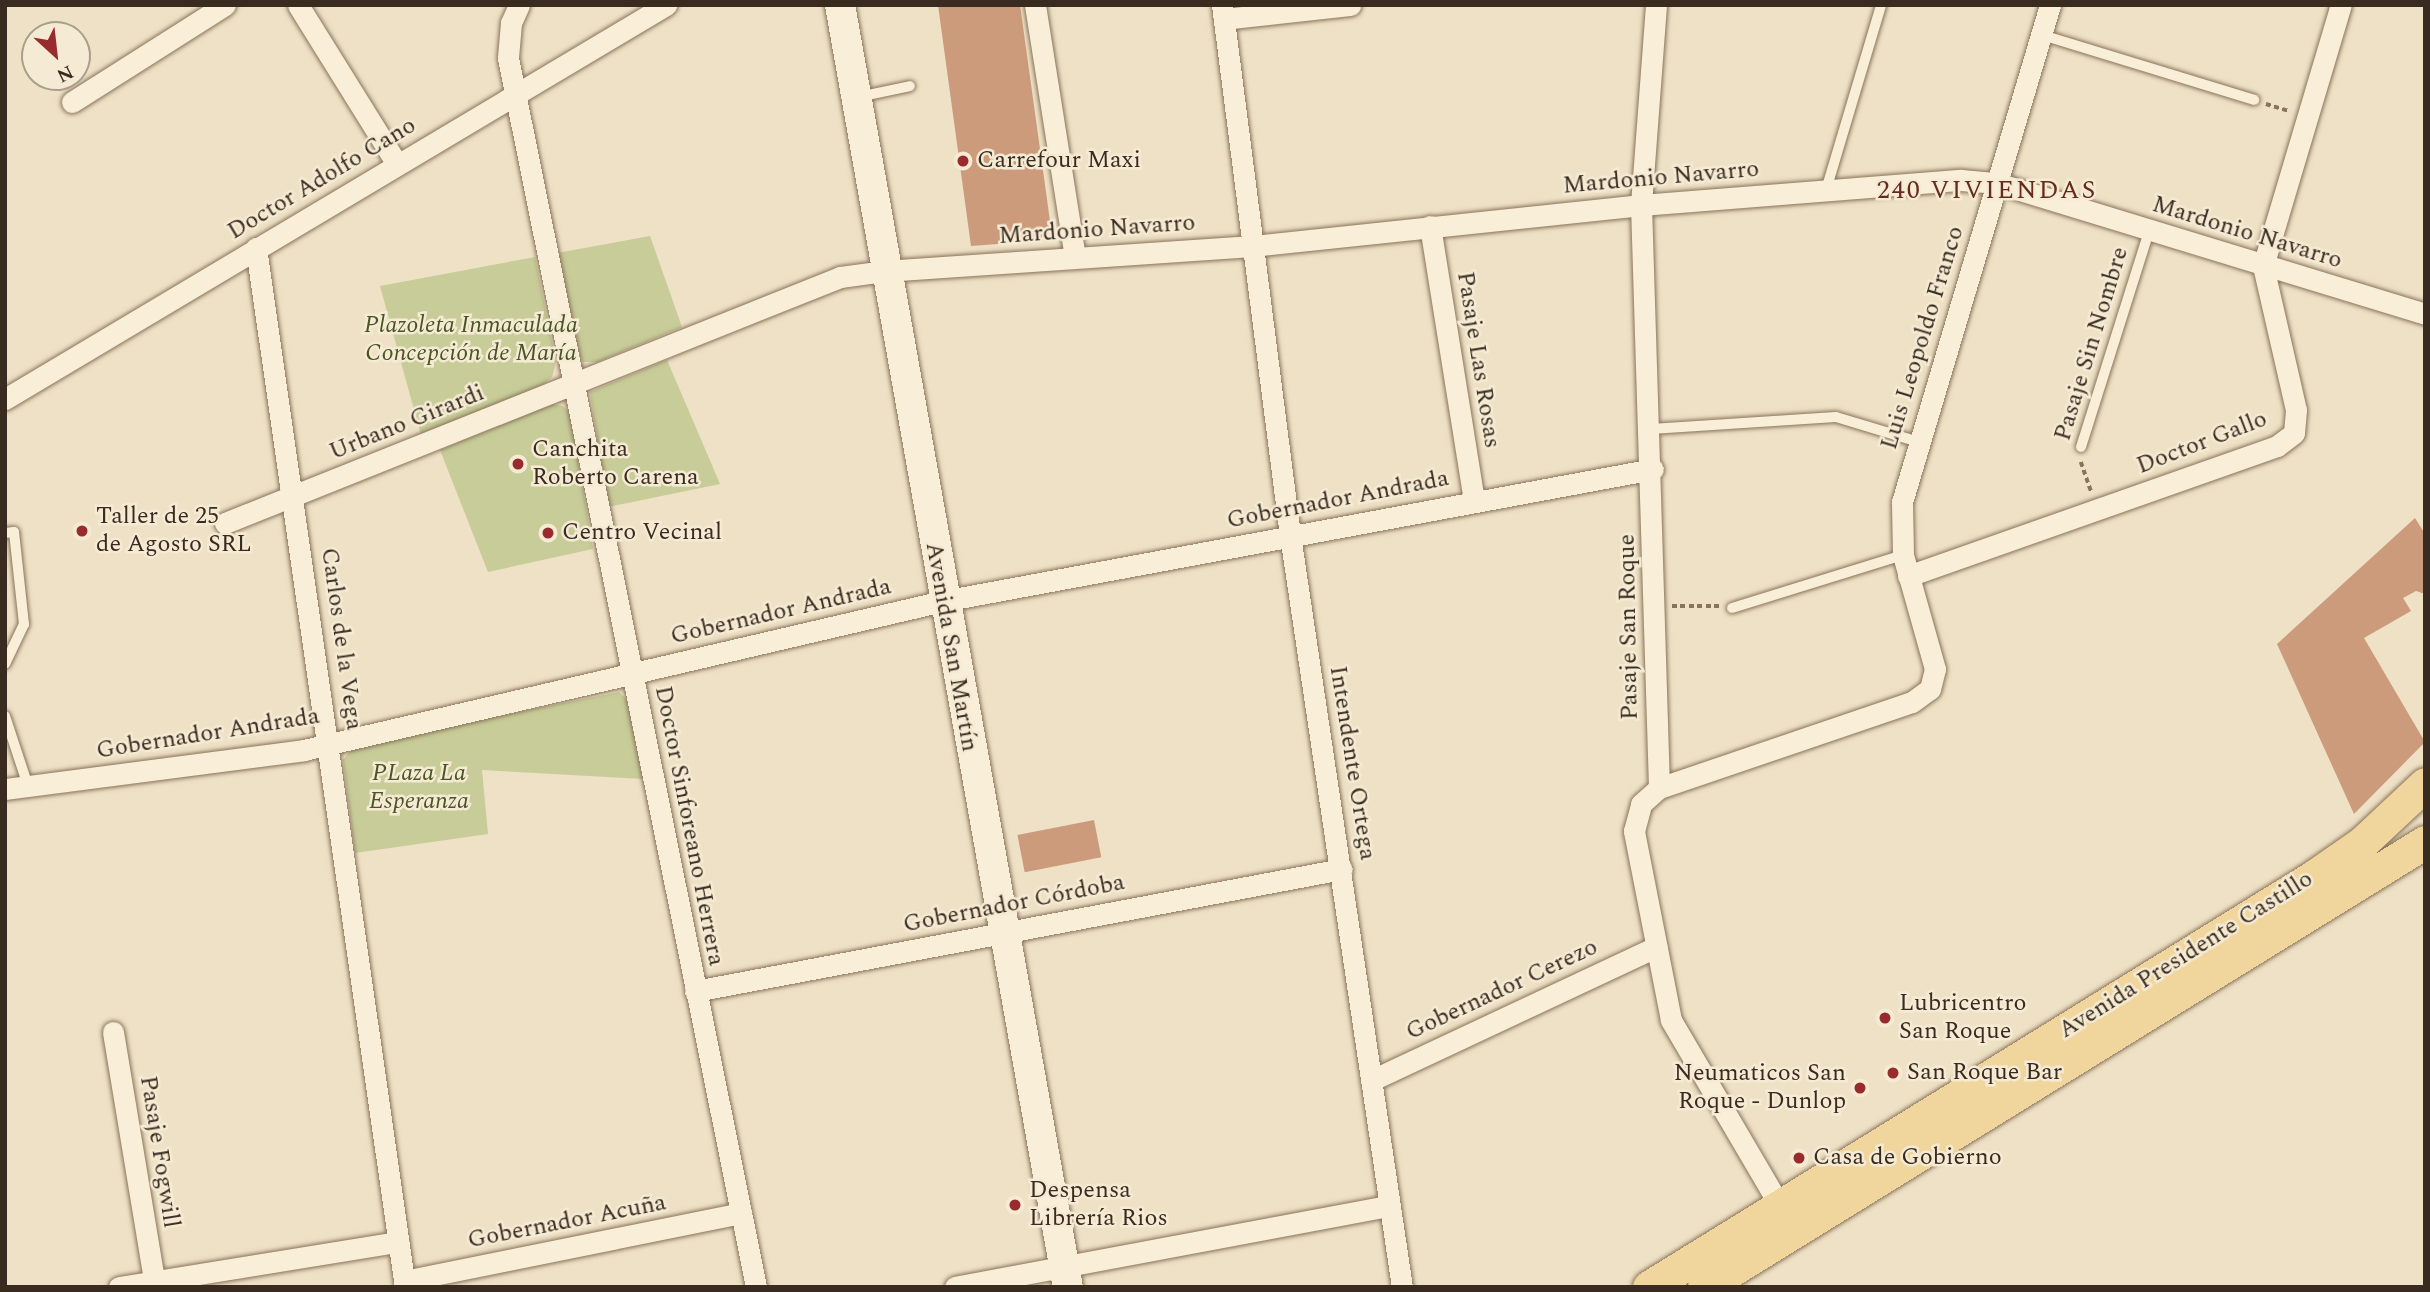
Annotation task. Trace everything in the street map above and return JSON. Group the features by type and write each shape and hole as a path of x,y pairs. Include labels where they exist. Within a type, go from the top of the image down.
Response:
{"main road":[{"name":"Avenida San Martín","path":"840,5 884,271 1066,1277"},
{"name":"Avenida Presidente Castillo","path":"1649,1287 2313,877 2362,843 2425,785"},
{"name":"Avenida Presidente Castillo","path":"1704,1287 2425,842"}],"street":[{"path":"72,102 225,5"},
{"path":"298,5 397,164"},
{"name":"Doctor Sinforeano Herrera","path":"520,5 511,23 508,58 755,1287"},
{"name":"Doctor Adolfo Cano","path":"5,399 666,5"},
{"path":"1035,5 1074,257"},
{"path":"1223,12 1350,5"},
{"name":"Pasaje San Roque","path":"1657,5 1642,205 1653,469 1658,788"},
{"name":"Luis Leopoldo Franco","path":"1658,788 1912,702 1930,689 1935,669 1906,565 1902,502 2050,5"},
{"name":"Doctor Gallo","path":"1906,565 2097,510 2277,446 2294,433 2297,410 2263,266 2341,5"},
{"name":"Intendente Ortega","path":"1223,12 1290,535 1342,869 1387,1206 1402,1287"},
{"name":"Mardonio Navarro","path":"884,271 1252,246 1642,205 1961,180 1997,183 2425,314"},
{"name":"Pasaje Las Rosas","path":"1430,226 1474,501"},
{"name":"Carlos de la Vega","path":"256,248 295,495 404,1284"},
{"name":"Urbano Girardi","path":"225,523 840,276 884,271"},
{"name":"Gobernador Andrada","path":"5,789 145,774 304,750 329,742 943,601 1653,469"},
{"path":"1658,788 1641,804 1634,831 1671,1020 1682,1045 1780,1206"},
{"name":"Gobernador Córdoba","path":"695,991 1342,869"},
{"name":"Gobernador Cerezo","path":"1372,1080 1656,947"},
{"name":"Pasaje Fogwill","path":"113,1032 154,1281"},
{"path":"956,1287 1066,1277 1387,1206"},
{"name":"Gobernador Acuña","path":"404,1284 741,1213"},
{"path":"119,1287 398,1242"}],"lane":[{"path":"1826,190 1881,5"},
{"path":"2042,35 2254,100"},
{"path":"855,97 910,86"},
{"name":"Pasaje Sin Nombre","path":"2081,447 2149,231"},
{"path":"1651,429 1836,416 1919,442"},
{"path":"5,533 13,532 24,624 5,664"},
{"path":"1732,608 1906,565"},
{"path":"5,716 28,786"}],"path":[{"path":"2254,100 2308,116"},
{"name":"Pasaje Sin Nombre","path":"2081,447 2079,456 2097,510"},
{"path":"1656,607 1706,604 1732,608"}],"green space":[{"name":"Plazoleta Inmaculada Concepción de María","path":"650,236 682,327 597,362 583,362 577,351 557,253"},
{"name":"Plazoleta Inmaculada Concepción de María","path":"535,257 556,362 552,377 543,385 421,435 380,286"},
{"name":"Plazoleta Inmaculada Concepción de María","path":"667,360 720,484 608,507 590,392"},
{"name":"Plazoleta Inmaculada Concepción de María","path":"552,404 563,406 570,413 593,549 488,572 440,450"},
{"name":"PLaza La Esperanza","path":"619,692 627,700 643,779 482,770 488,834 355,853 343,760 355,745"}],"building":[{"path":"938,5 1020,5 1051,228 1038,241 971,246"},
{"path":"2415,518 2425,534 2425,594 2416,591 2403,598 2411,611 2364,638 2425,742 2354,814 2277,644"},
{"path":"1094,820 1101,857 1025,872 1017,835"}],"place":[{"name":"Carrefour Maxi","path":"963,161"},
{"name":"Canchita Roberto Carena","path":"518,464"},
{"name":"Taller de 25 de Agosto SRL","path":"82,531"},
{"name":"Centro Vecinal","path":"548,533"},
{"name":"Lubricentro San Roque","path":"1885,1018"},
{"name":"San Roque Bar","path":"1893,1073"},
{"name":"Neumaticos San Roque - Dunlop","path":"1860,1088"},
{"name":"Casa de Gobierno","path":"1799,1158"},
{"name":"Despensa Librería Rios","path":"1015,1205"}],"district":[{"name":"240 VIVIENDAS","path":"1987,191"}]}
